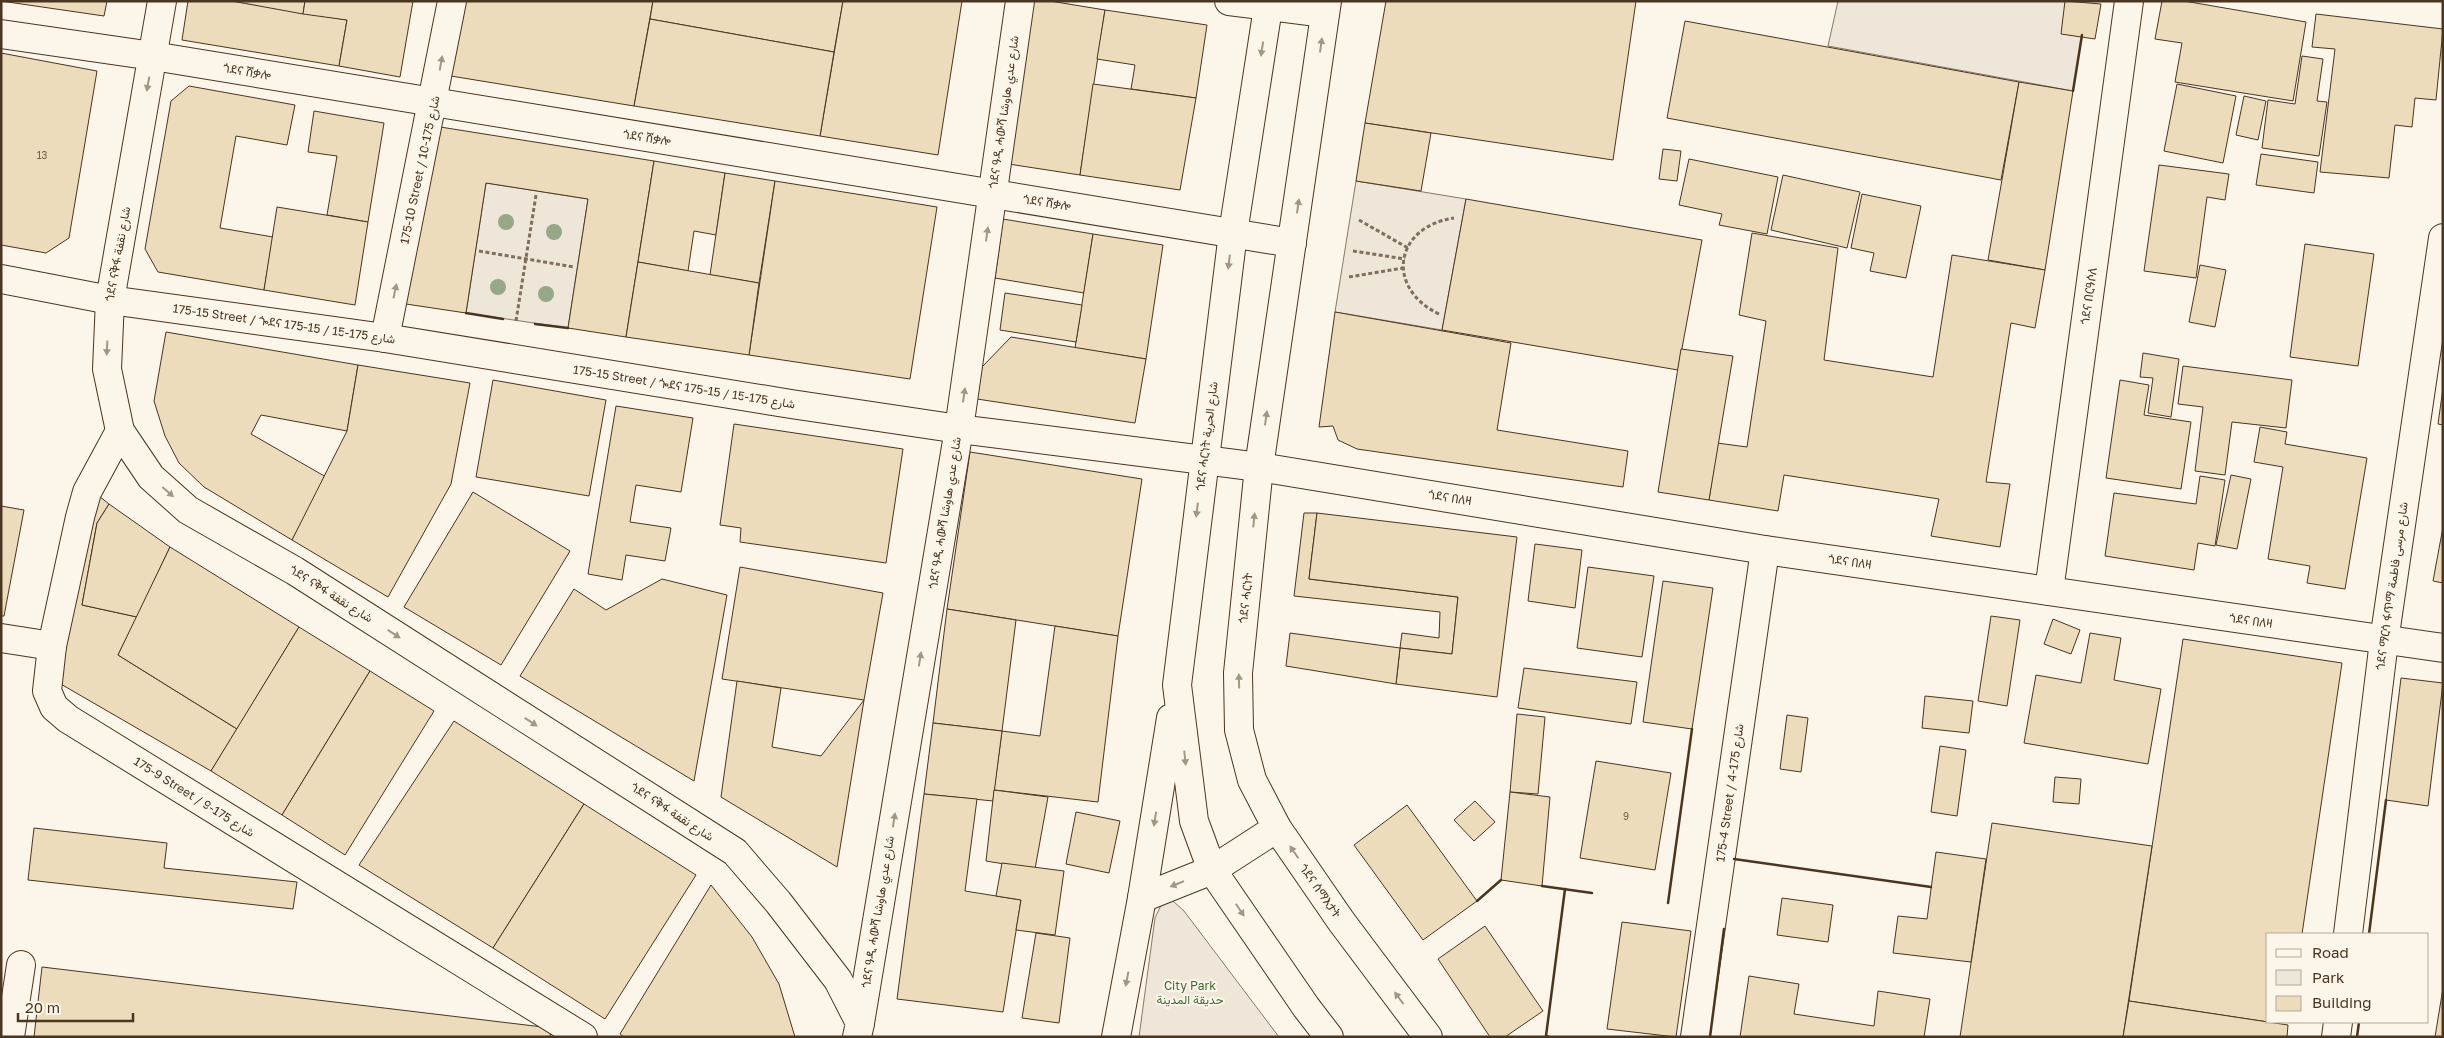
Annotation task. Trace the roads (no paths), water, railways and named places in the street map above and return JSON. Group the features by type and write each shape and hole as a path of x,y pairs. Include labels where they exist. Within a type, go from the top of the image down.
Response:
{"street":[{"name":"ጎደና ናቅፋ شارع نقفة","path":"162,1 110,300 107,368 120,431 151,477 188,510 295,571 736,852 838,980 859,1030"},
{"name":"175-10 Street / شارع 175-10","path":"385,338 434,104 452,1"},
{"name":"ጎደና ዓዲ ሓውሻ شارع عدي هاوشا","path":"859,1030 959,429 1020,1"},
{"path":"1229,1 1326,7 1259,467"},
{"name":"ጎደና በርዓሶለ","path":"2049,591 2129,1"},
{"name":"ጎደና ሓርነት شارع الحرية","path":"1212,870 1194,821 1177,684 1233,233 1269,4"},
{"name":"ጎደና ሸቃሎ","path":"1,34 153,56 434,104 1292,243"},
{"name":"ጎደና ማርሳ ፋጥማ شارع مرسى فاطمة","path":"2348,933 2384,641 2443,238"},
{"name":"175-15 Street / ጐደና 175-15 / شارع 175-15","path":"1,279 110,300 385,338 790,404 959,429 1259,467"},
{"name":"175-9 Street / شارع 175-9","path":"120,431 87,492 80,517 52,646 46,691 54,707 68,719 583,1037"},
{"name":"ጎደና በለዛ","path":"1259,467 1765,550 2384,641 2443,648"},
{"name":"ጎደና ሓርነት","path":"1240,730 1238,673 1259,467"},
{"name":"175-4 Street / شارع 175-4","path":"1695,1037 1765,550"},
{"path":"1,638 52,646"},
{"path":"1116,1037 1142,898 1177,684"},
{"name":"ጎደና ሰማእታት","path":"1240,730 1252,780 1277,828 1341,922 1428,1037"},
{"path":"1142,898 1212,870 1277,828"},
{"path":"1212,870 1328,1037"},
{"path":"10,1037 21,965"},
{"path":"2336,1037 2338,1023"}],"park label":[{"name":"City Park حديقة المدينة","path":"1190,993"}]}
